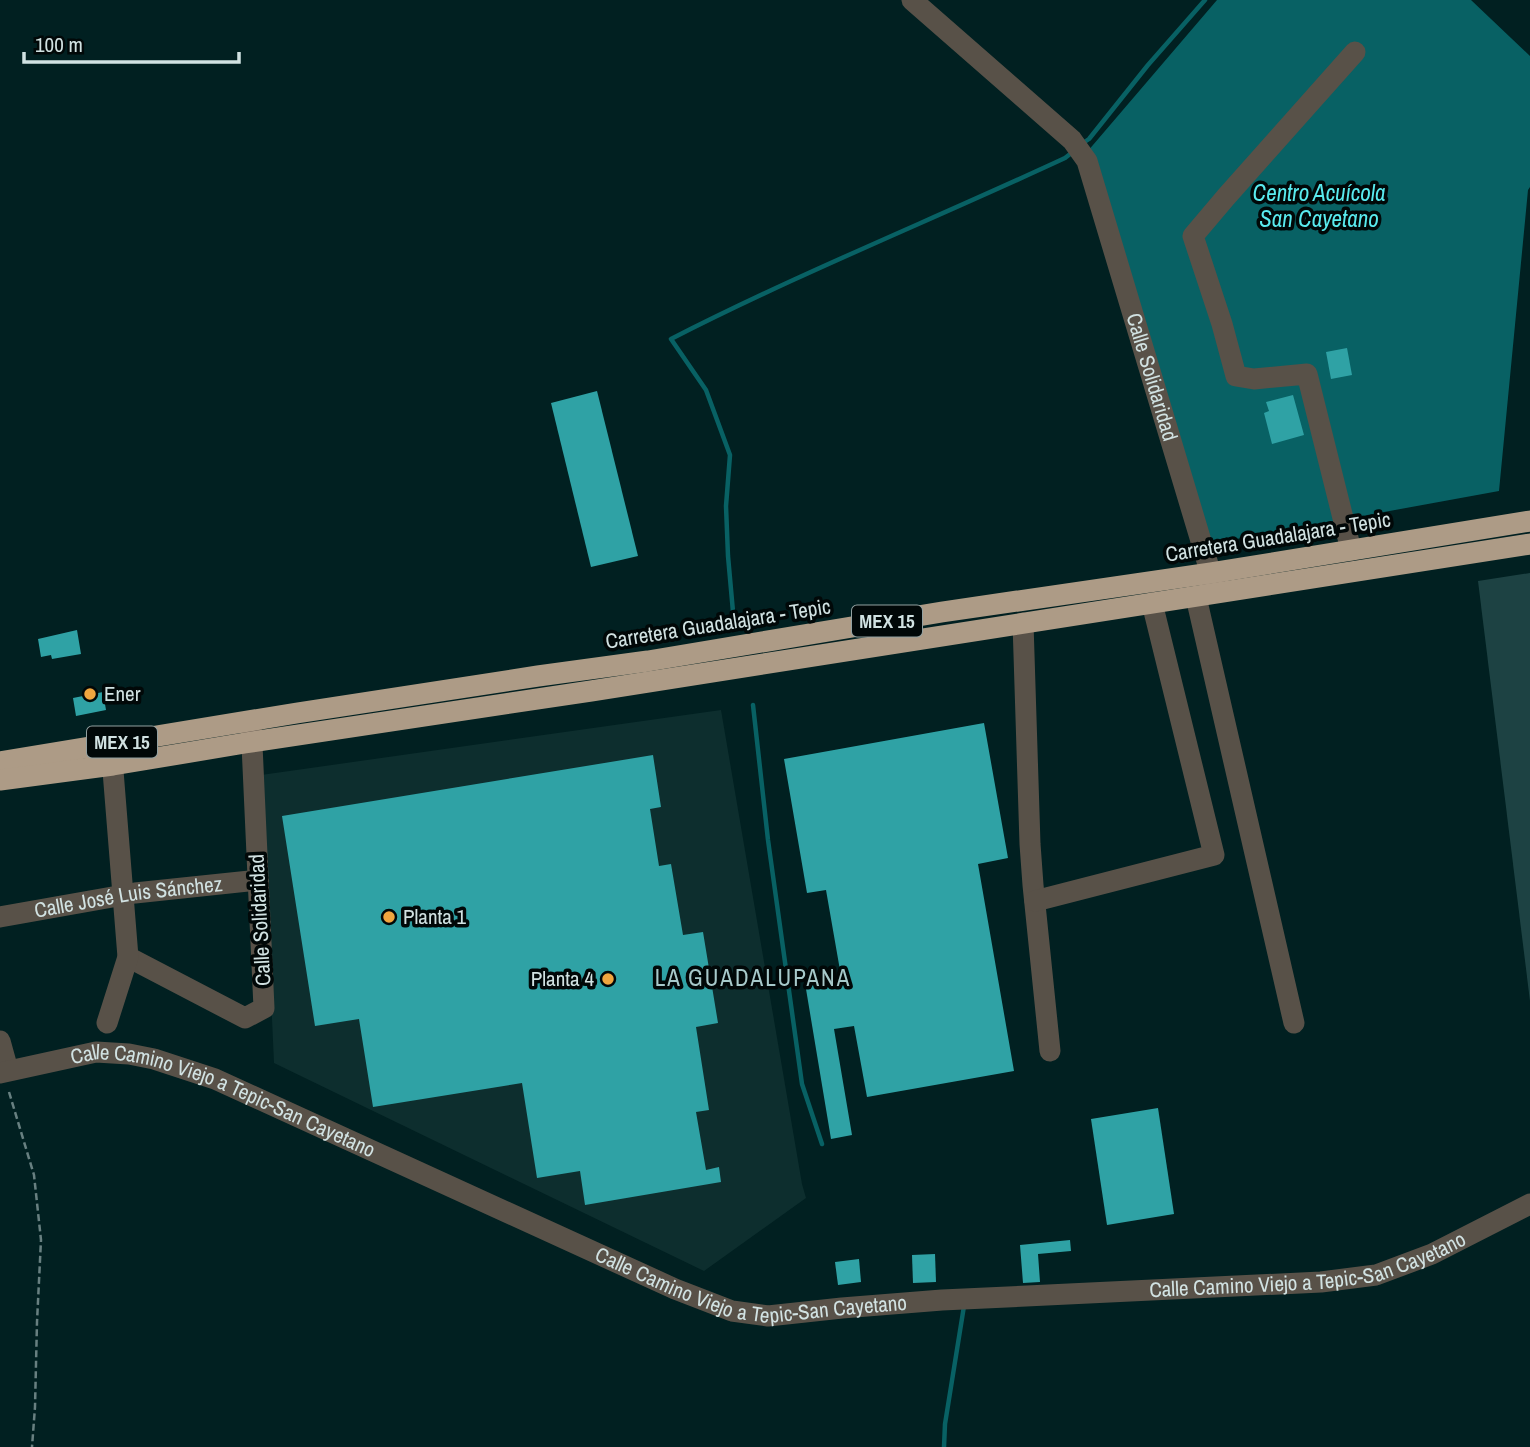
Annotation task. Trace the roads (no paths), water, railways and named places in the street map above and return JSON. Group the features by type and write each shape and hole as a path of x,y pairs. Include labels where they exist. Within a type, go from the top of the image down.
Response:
{"highway":[{"name":"Carretera Guadalajara - Tepic","path":"248,732 648,671 1023,623 1152,603 1351,550 1530,521"},
{"name":"Carretera Guadalajara - Tepic","path":"648,671 942,612 1208,588 1530,544"},
{"name":"MEX 15","path":"0,780 112,755 248,732"},
{"name":"MEX 15","path":"0,762 112,755"}],"street":[{"name":"Calle Solidaridad","path":"912,0 1072,140 1087,161 1208,588 1294,1023"},
{"path":"1351,550 1307,374 1254,379 1236,376 1223,324 1193,236 1355,52"},
{"path":"1035,901 1214,855 1152,603"},
{"path":"1023,623 1030,844 1050,1051"},
{"name":"Calle Solidaridad","path":"128,957 245,1018 264,1008 248,732"},
{"path":"107,1023 128,957 112,755"},
{"name":"Calle José Luis Sánchez","path":"0,917 135,893 258,880"},
{"path":"0,1041 4,1071"},
{"name":"Calle Camino Viejo a Tepic-San Cayetano","path":"4,1071 96,1052 129,1054 179,1067 215,1079 674,1289 732,1311 768,1316 942,1300 1321,1282 1376,1275 1432,1254 1530,1204"}],"water":[{"name":"Centro Acuícola San Cayetano","path":"1217,0 1471,0 1530,56 1530,187 1499,491 1209,544 1087,152"}],"waterway":[{"path":"1083,143 1205,0"},
{"path":"734,623 726,506 730,455 706,390 671,339 818,269 1065,158 1074,151"},
{"path":"753,705 768,840 802,1084 822,1144"},
{"path":"944,1447 945,1424 964,1306"}],"place":[{"name":"Ener","path":"90,694"},
{"name":"Planta 1","path":"389,917"},
{"name":"Planta 4","path":"608,979"}],"district":[{"name":"LA GUADALUPANA","path":"753,978"}]}
